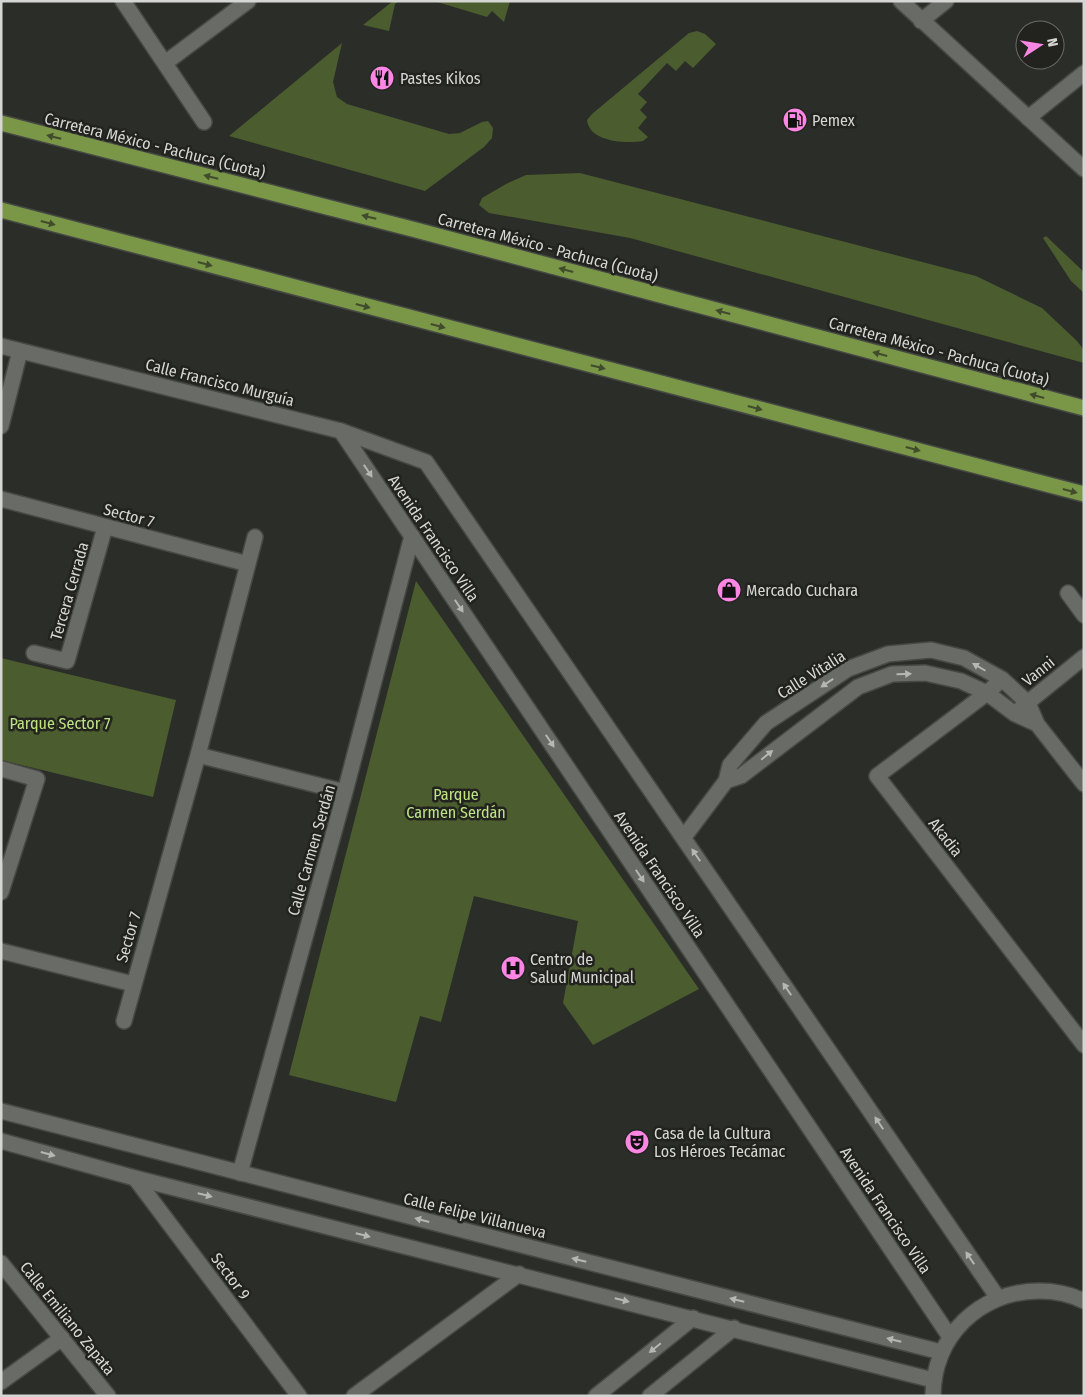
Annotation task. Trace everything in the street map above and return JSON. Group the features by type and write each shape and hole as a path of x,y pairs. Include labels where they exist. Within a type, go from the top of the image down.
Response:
{"highway":[{"name":"Carretera México - Pachuca (Cuota)","path":"1,123 416,230 1084,408"},
{"path":"1,210 1084,494"}],"street":[{"path":"123,1 204,122"},
{"path":"165,63 248,1"},
{"path":"900,1 1084,169"},
{"path":"922,20 946,1"},
{"path":"1028,118 1084,73"},
{"name":"Calle Francisco Murguía","path":"1,346 341,431 426,462 684,837"},
{"path":"1,426 20,351"},
{"name":"Avenida Francisco Villa","path":"341,431 950,1337"},
{"name":"Sector 7","path":"1,499 248,564"},
{"name":"Tercera Cerrada","path":"34,654 67,661 105,526"},
{"name":"Calle Carmen Serdán","path":"240,1173 345,792 412,536"},
{"name":"Sector 7","path":"124,1021 198,754 255,537"},
{"path":"1068,593 1084,616"},
{"name":"Calle Vitalia","path":"684,837 726,781 730,765 766,723 848,669 888,654 931,650 964,658 1002,680 1028,702 1037,724 1084,784"},
{"name":"Vanni","path":"1015,714 1084,657"},
{"path":"848,669 858,686"},
{"name":"Calle Vitalia","path":"726,781 741,776 858,686 892,674 925,673 961,682 987,693 1015,714 1037,724"},
{"name":"Akadia","path":"1002,680 877,776 1084,1044"},
{"path":"198,754 345,792"},
{"path":"1,892 37,779 2,769"},
{"path":"684,837 998,1298"},
{"name":"Sector 7","path":"1,951 133,984"},
{"name":"Calle Felipe Villanueva","path":"1,1111 942,1352"},
{"path":"1,1141 135,1178 734,1328 933,1380"},
{"name":"Sector 9","path":"135,1178 299,1396"},
{"name":"Calle Emiliano Zapata","path":"1,1263 108,1396"},
{"path":"354,1396 519,1274"},
{"path":"933,1396 933,1380 942,1352 950,1337 964,1321 980,1308 998,1298 1024,1291 1052,1291 1084,1301"},
{"path":"596,1396 693,1318"},
{"path":"650,1396 734,1328"},
{"path":"1,1382 62,1338"}],"green space":[{"path":"393,1 399,1 395,4 389,31 363,25"},
{"path":"434,1 510,1 504,22 492,11 487,17"},
{"path":"697,31 705,34 716,44 693,68 685,61 676,71 667,63 638,94 647,102 640,110 647,117 638,128 648,137 643,141 627,142 609,140 594,133 589,127 587,120 592,114 689,33"},
{"path":"342,43 333,82 337,97 347,104 449,134 460,133 488,121 493,128 492,138 484,147 425,191 229,136"},
{"path":"580,173 976,276 1042,308 1084,350 1084,363 630,238 489,213 479,205 482,198 526,175"},
{"path":"1046,236 1084,272 1084,293 1071,281 1043,238"},
{"name":"Parque Carmen Serdán","path":"416,581 699,989 593,1045 563,1003 578,921 474,896 441,1022 420,1016 396,1102 289,1075"},
{"name":"Parque Sector 7","path":"1,658 176,700 153,797 1,760"}],"place":[{"name":"Pastes Kikos","path":"382,78"},
{"name":"Pemex","path":"795,120"},
{"name":"Mercado Cuchara","path":"729,590"},
{"name":"Centro de Salud Municipal","path":"513,968"},
{"name":"Casa de la Cultura Los Héroes Tecámac","path":"637,1142"}]}
